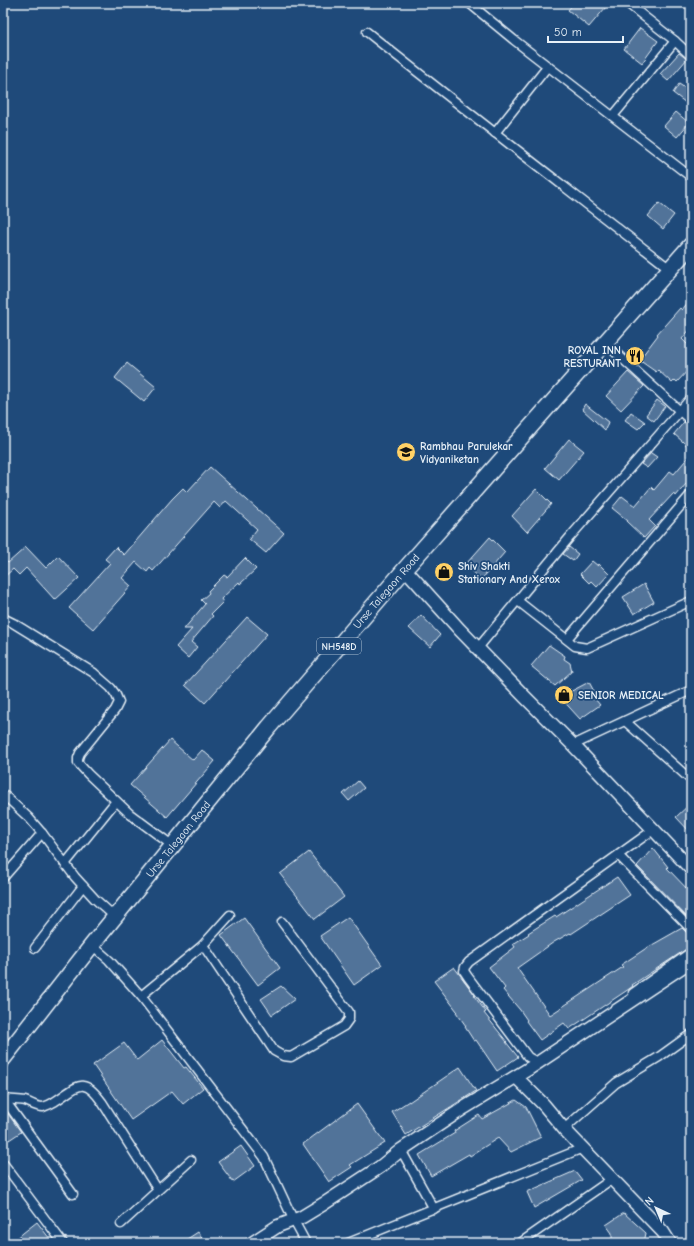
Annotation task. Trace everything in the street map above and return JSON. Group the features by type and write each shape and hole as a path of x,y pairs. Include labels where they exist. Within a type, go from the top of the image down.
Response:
{"highway":[{"name":"Urse Talegaon Road","path":"3,1059 92,945 269,727 405,569 691,245"}],"street":[{"path":"469,3 514,40 691,177"},
{"path":"627,3 675,41 691,56"},
{"path":"367,32 670,269"},
{"path":"613,116 675,41"},
{"path":"495,133 548,66"},
{"path":"605,343 691,421"},
{"path":"478,648 570,537 691,398"},
{"path":"567,639 691,494"},
{"path":"405,569 478,648 574,744 691,869"},
{"path":"518,601 575,646 587,648 691,601"},
{"path":"3,618 14,623 94,673 111,688 119,702 115,710 80,753 78,763 81,768 130,814 173,846"},
{"path":"574,744 691,690"},
{"path":"625,721 691,780"},
{"path":"3,794 29,818 83,886 115,917"},
{"path":"65,864 116,801"},
{"path":"537,1062 528,1057 468,977 464,971 465,967 469,962 506,935 653,830"},
{"path":"3,878 42,833"},
{"path":"618,856 691,929"},
{"path":"35,948 83,886"},
{"path":"141,996 203,945 230,915"},
{"path":"203,945 274,1051 283,1056 291,1057 344,1026 349,1019 349,1012 282,922"},
{"path":"92,945 109,960 141,996 264,1157 306,1243"},
{"path":"576,1033 691,952"},
{"path":"252,1243 278,1226 293,1219 302,1217 325,1203 380,1167 401,1150 464,1108 516,1077 691,961"},
{"path":"564,1129 616,1083 659,1057 691,1034"},
{"path":"516,1077 663,1232 670,1243"},
{"path":"3,1099 24,1101 43,1107 51,1104 79,1086 85,1086 94,1090 158,1190"},
{"path":"3,1099 73,1194"},
{"path":"348,1243 583,1148"},
{"path":"401,1150 434,1209"},
{"path":"121,1224 191,1160"},
{"path":"3,1163 63,1243"},
{"path":"520,1243 612,1179"}],"building":[{"path":"574,3 601,3 606,7 589,27 568,10"},
{"path":"640,28 658,41 642,63 624,49"},
{"path":"679,53 687,59 668,81 660,74"},
{"path":"679,84 691,92 691,97 686,103 673,93"},
{"path":"676,112 689,123 677,137 664,126"},
{"path":"659,203 674,215 663,229 648,216"},
{"path":"691,298 691,328 682,339 691,348 691,367 677,382 675,380 672,383 658,370 656,372 639,360 658,335 657,334 680,308 682,310"},
{"path":"127,363 156,387 144,402 115,378"},
{"path":"628,372 644,386 621,410 606,396"},
{"path":"657,400 665,406 654,421 646,415"},
{"path":"585,404 608,422 605,430 582,409"},
{"path":"631,412 645,422 638,429 625,420"},
{"path":"684,422 691,427 691,449 674,434"},
{"path":"569,439 584,451 559,480 545,468"},
{"path":"651,453 657,457 647,468 641,464"},
{"path":"691,454 691,478 676,496 673,494 649,520 655,526 644,538 627,522 628,521 612,508 622,496 635,506 651,487 654,490 670,471 674,474"},
{"path":"210,467 284,533 266,553 249,539 257,529 226,501 220,508 214,502 153,571 150,568 147,572 136,562 122,578 131,586 93,629 69,608 110,563 105,559 116,547 124,555 172,499 183,488 187,492"},
{"path":"536,489 551,504 527,532 512,516"},
{"path":"490,537 505,552 481,580 466,564"},
{"path":"26,547 46,568 58,556 79,578 55,600 26,568 19,575 13,569 3,578 3,558 8,563"},
{"path":"569,547 578,554 573,561 563,554"},
{"path":"245,558 256,569 221,599 223,602 211,614 213,616 191,642 197,647 188,658 176,647 192,629 184,629 205,604 201,600 209,593 208,591 224,575 227,577"},
{"path":"592,561 598,566 599,564 609,574 597,587 591,581 589,583 580,574"},
{"path":"644,584 654,602 634,614 623,597"},
{"path":"421,615 440,635 430,647 409,628"},
{"path":"247,617 267,634 205,703 185,685"},
{"path":"549,645 565,656 564,659 570,663 572,671 555,686 531,666"},
{"path":"589,682 597,697 595,699 600,705 580,719 560,697"},
{"path":"170,740 193,760 202,750 215,761 167,817 130,785"},
{"path":"358,781 364,788 349,801 343,794"},
{"path":"691,803 691,833 676,817"},
{"path":"653,848 668,867 667,868 691,893 691,921 637,866"},
{"path":"309,852 344,897 315,919 280,874"},
{"path":"617,877 630,895 571,934 570,933 554,942 517,968 550,1015 623,967 621,965 645,949 682,928 687,933 691,934 691,946 569,1029 564,1023 540,1040 520,1010 503,990 505,988 489,967 515,947 513,944 529,934 528,933 555,916 556,917"},
{"path":"348,917 382,965 354,985 320,936"},
{"path":"244,918 280,968 258,985 221,935"},
{"path":"454,967 475,995 474,996 486,1012 484,1013 518,1057 497,1071 476,1040 474,1041 456,1012 457,1011 434,981"},
{"path":"281,986 295,999 272,1015 261,999"},
{"path":"162,1040 184,1068 186,1067 203,1088 183,1104 172,1091 131,1120 93,1065 124,1043 137,1060"},
{"path":"460,1067 476,1091 406,1135 392,1112"},
{"path":"516,1100 526,1107 541,1137 511,1152 498,1138 470,1156 469,1154 431,1176 419,1155 455,1133 454,1131 479,1115 482,1119"},
{"path":"357,1104 385,1143 350,1165 352,1167 329,1182 303,1144"},
{"path":"6,1111 21,1132 9,1140 3,1131 3,1113"},
{"path":"241,1146 255,1166 233,1182 218,1162"},
{"path":"575,1171 582,1180 534,1208 527,1192"},
{"path":"624,1213 646,1233 644,1243 612,1243 612,1233 606,1225"},
{"path":"37,1222 53,1243 12,1243 23,1233"},
{"path":"198,1232 205,1243 181,1243"}],"place":[{"name":"ROYAL INN RESTURANT","path":"635,356"},
{"name":"Rambhau Parulekar Vidyaniketan","path":"406,452"},
{"name":"Shiv Shakti Stationary And Xerox","path":"444,572"},
{"name":"SENIOR MEDICAL","path":"564,695"}]}
